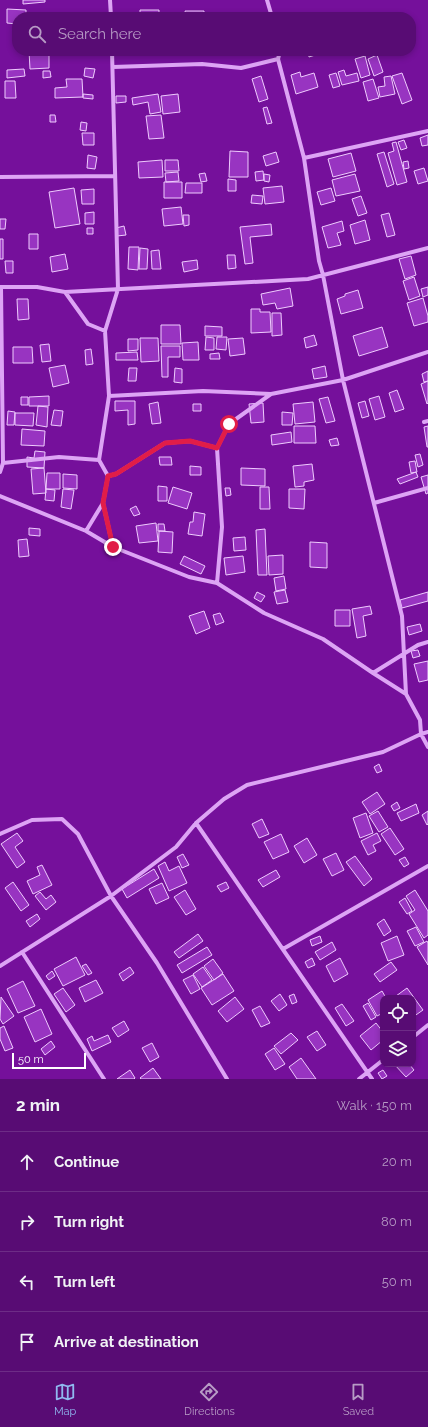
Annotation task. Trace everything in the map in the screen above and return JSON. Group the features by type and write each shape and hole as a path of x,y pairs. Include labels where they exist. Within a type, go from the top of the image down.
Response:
{"street":[{"path":"110,0 111,12"},
{"path":"268,0 271,12"},
{"path":"86,531 103,503 108,476 99,460 109,396 105,331 118,289 112,56"},
{"path":"279,56 278,59 304,158 319,261 343,380 402,616 406,694 420,720 421,734 428,747"},
{"path":"113,66 202,64 241,68 278,59"},
{"path":"304,158 428,131"},
{"path":"0,177 115,176"},
{"path":"0,472 3,463 0,287 37,287 65,292 308,280 428,248"},
{"path":"65,292 88,324 105,331"},
{"path":"109,396 203,391 271,394 343,380 428,352"},
{"path":"217,583 222,527 217,448 229,424 271,394"},
{"path":"108,476 116,474 165,443 190,441 217,448"},
{"path":"3,463 59,457 99,460"},
{"path":"374,503 428,488"},
{"path":"0,496 86,531 113,547 188,577 217,583 264,612 323,639 406,694"},
{"path":"103,503 113,547"},
{"path":"373,673 418,645 428,642"},
{"path":"0,966 111,896 176,847 196,823 224,800 247,786 383,752 428,732"},
{"path":"0,834 32,820 62,819 78,834 111,896 157,963 227,1079"},
{"path":"196,823 372,1079"},
{"path":"283,950 428,866"},
{"path":"22,952 104,1079"},
{"path":"416,1035 428,1025"},
{"path":"359,1079 380,1062"}],"building":[{"path":"23,0 45,0 45,2 23,4"},
{"path":"7,9 26,10 26,12 12,12 12,24 7,23"},
{"path":"140,10 159,10 159,12 140,12"},
{"path":"185,11 204,11 204,12"},
{"path":"29,56 49,56 49,68 30,69"},
{"path":"365,56 370,75 361,78 355,59"},
{"path":"377,56 383,72 374,76 368,59"},
{"path":"85,68 95,69 93,78 84,76"},
{"path":"24,69 25,76 7,78 7,70"},
{"path":"344,70 346,76 357,73 359,81 342,85 338,72"},
{"path":"43,71 50,71 51,77 43,78"},
{"path":"300,72 301,77 314,73 318,87 296,94 291,75"},
{"path":"336,73 340,86 333,88 329,75"},
{"path":"402,73 412,100 402,104 392,76"},
{"path":"261,76 268,99 259,102 252,79"},
{"path":"391,76 395,94 380,97 378,87 385,86 384,77"},
{"path":"66,79 82,79 83,97 55,98 55,88 67,87"},
{"path":"373,79 379,98 368,101 363,82"},
{"path":"5,81 15,81 16,98 5,98"},
{"path":"83,94 93,95 93,99 83,98"},
{"path":"158,94 161,112 150,114 148,102 133,105 132,98"},
{"path":"178,94 180,112 163,114 161,96"},
{"path":"116,96 126,96 126,102 116,103"},
{"path":"267,107 272,123 267,124 263,108"},
{"path":"50,115 55,115 56,122 50,122"},
{"path":"161,115 164,138 149,139 146,116"},
{"path":"81,122 87,123 86,131 80,130"},
{"path":"82,133 94,133 94,145 83,145"},
{"path":"428,135 428,145 422,146 420,138"},
{"path":"404,140 407,148 401,150 398,142"},
{"path":"396,142 407,182 397,185 388,153 394,151 392,143"},
{"path":"230,151 248,152 248,177 229,177"},
{"path":"276,152 279,162 266,166 263,156"},
{"path":"384,152 394,184 387,187 377,154"},
{"path":"351,153 356,171 333,177 328,159"},
{"path":"88,155 97,157 95,169 87,168"},
{"path":"162,160 163,177 139,178 138,162"},
{"path":"165,160 178,160 179,171 165,171"},
{"path":"408,161 409,168 404,169 403,162"},
{"path":"424,168 428,181 418,184 414,171"},
{"path":"263,171 264,180 256,181 255,172"},
{"path":"178,172 179,181 166,182 165,173"},
{"path":"205,173 207,181 201,182 199,174"},
{"path":"264,174 270,175 269,182 264,181"},
{"path":"355,174 360,191 336,196 332,180"},
{"path":"228,179 236,180 236,191 228,191"},
{"path":"164,182 182,182 182,198 164,198"},
{"path":"186,183 202,183 202,193 185,193"},
{"path":"282,186 284,202 265,204 263,188"},
{"path":"74,188 80,224 55,228 49,192"},
{"path":"331,188 335,201 321,205 317,192"},
{"path":"94,189 94,204 82,204 81,190"},
{"path":"252,195 263,196 262,204 251,203"},
{"path":"361,196 367,213 358,216 352,199"},
{"path":"181,207 183,224 164,226 162,209"},
{"path":"94,212 94,224 85,224 85,213"},
{"path":"389,213 395,235 387,237 381,215"},
{"path":"183,215 189,215 189,225 184,226"},
{"path":"0,219 6,219 5,229 0,229"},
{"path":"365,220 370,240 355,244 350,225"},
{"path":"342,221 344,231 337,233 341,245 328,248 322,227"},
{"path":"271,224 272,235 250,237 253,263 245,264 240,227"},
{"path":"124,226 126,235 117,236 116,228"},
{"path":"87,228 93,228 93,234 87,234"},
{"path":"29,234 38,234 38,249 29,249"},
{"path":"0,239 3,239 3,259 0,259"},
{"path":"129,247 139,247 138,270 128,269"},
{"path":"140,248 148,249 147,269 139,269"},
{"path":"159,250 161,269 152,269 151,251"},
{"path":"65,254 68,269 52,272 50,257"},
{"path":"227,255 235,255 236,268 228,269"},
{"path":"411,256 416,275 405,279 399,259"},
{"path":"197,260 198,269 184,272 182,262"},
{"path":"5,261 13,261 13,273 6,273"},
{"path":"414,277 420,296 409,300 403,281"},
{"path":"428,287 428,295 423,297 421,289"},
{"path":"290,288 293,306 277,309 275,303 263,305 261,294"},
{"path":"358,290 363,308 341,314 337,299 345,296 345,294"},
{"path":"423,298 428,316 428,322 414,326 407,303"},
{"path":"17,299 28,299 29,319 18,320"},
{"path":"251,309 260,309 260,312 270,312 271,332 251,333"},
{"path":"272,313 281,313 282,335 272,336"},
{"path":"161,325 180,325 181,344 161,344"},
{"path":"205,326 222,327 222,336 205,336"},
{"path":"382,327 388,347 359,356 353,336"},
{"path":"314,335 317,345 306,348 304,338"},
{"path":"206,337 214,338 214,350 205,350"},
{"path":"217,337 227,337 226,350 216,349"},
{"path":"140,338 158,338 159,361 141,362"},
{"path":"243,338 245,354 230,356 228,339"},
{"path":"128,339 138,339 138,350 128,351"},
{"path":"198,342 199,360 183,360 182,343"},
{"path":"49,344 51,361 42,362 40,345"},
{"path":"161,346 180,346 180,357 168,357 168,377 162,377"},
{"path":"13,347 32,347 33,363 13,363"},
{"path":"91,349 93,364 86,365 85,350"},
{"path":"137,352 138,360 116,360 116,353"},
{"path":"219,353 220,359 210,359 210,354"},
{"path":"65,365 69,383 53,387 49,368"},
{"path":"325,366 327,377 314,379 312,369"},
{"path":"129,368 137,368 136,381 128,381"},
{"path":"175,368 182,369 182,383 174,382"},
{"path":"428,371 428,381 424,382 422,374"},
{"path":"428,381 428,403 427,404 421,384"},
{"path":"397,390 404,409 395,412 389,393"},
{"path":"49,396 49,406 29,406 29,397"},
{"path":"379,396 385,417 375,420 369,399"},
{"path":"21,397 28,397 28,405 21,405"},
{"path":"328,397 335,421 326,423 319,399"},
{"path":"115,401 135,401 135,424 128,425 128,410 115,411"},
{"path":"365,401 369,416 362,418 358,403"},
{"path":"158,402 161,423 152,424 149,404"},
{"path":"313,402 315,422 295,424 293,404"},
{"path":"263,403 264,422 251,423 249,404"},
{"path":"193,404 201,404 201,411 193,411"},
{"path":"38,406 48,407 47,427 36,425"},
{"path":"54,410 63,411 61,426 51,425"},
{"path":"8,411 15,412 14,425 7,425"},
{"path":"282,412 293,413 292,425 282,425"},
{"path":"15,413 34,413 33,426 15,425"},
{"path":"294,426 315,426 316,443 294,443"},
{"path":"428,426 428,447 427,447 424,427"},
{"path":"22,429 45,431 44,446 21,445"},
{"path":"291,432 292,442 272,445 271,435"},
{"path":"337,438 339,445 331,446 329,440"},
{"path":"35,451 45,452 44,468 27,467 27,457 34,458"},
{"path":"420,454 423,465 418,467 415,455"},
{"path":"159,457 171,457 172,465 160,465"},
{"path":"415,461 417,472 411,473 409,462"},
{"path":"312,464 314,480 304,482 304,486 295,487 293,466"},
{"path":"190,466 201,467 201,475 190,475"},
{"path":"44,468 46,493 33,494 31,469"},
{"path":"241,468 265,469 265,486 241,485"},
{"path":"416,472 418,477 400,484 397,479"},
{"path":"47,473 60,473 60,489 46,489"},
{"path":"63,474 77,475 77,489 63,488"},
{"path":"428,475 428,493 426,494 421,477"},
{"path":"158,486 167,487 167,501 158,501"},
{"path":"173,487 192,493 187,509 168,503"},
{"path":"260,487 269,487 270,509 260,509"},
{"path":"225,488 230,488 231,495 226,496"},
{"path":"46,489 55,490 54,501 45,500"},
{"path":"63,489 74,490 71,509 61,507"},
{"path":"289,489 305,489 304,509 289,508"},
{"path":"136,506 140,514 134,516 130,509"},
{"path":"194,512 205,514 202,536 188,534 190,522 193,522"},
{"path":"156,523 158,541 139,543 136,526"},
{"path":"158,524 164,524 165,531 158,531"},
{"path":"29,528 40,529 40,536 29,535"},
{"path":"265,529 267,575 258,575 256,530"},
{"path":"159,531 173,532 172,553 158,552"},
{"path":"245,537 246,550 234,551 233,538"},
{"path":"27,539 29,556 19,557 18,540"},
{"path":"310,542 327,543 327,568 310,567"},
{"path":"283,555 283,574 269,575 268,556"},
{"path":"184,556 205,566 201,574 180,564"},
{"path":"243,556 245,572 226,575 224,558"},
{"path":"284,576 286,589 276,591 274,578"},
{"path":"285,590 288,602 277,604 274,592"},
{"path":"257,592 265,596 261,602 254,598"},
{"path":"428,592 428,601 402,608 400,600"},
{"path":"370,606 372,614 363,616 366,636 357,638 352,609"},
{"path":"335,610 350,610 350,626 335,626"},
{"path":"204,611 210,628 196,634 189,616"},
{"path":"220,613 224,622 216,625 213,615"},
{"path":"420,624 422,631 409,635 407,627"},
{"path":"418,650 420,656 413,658 411,651"},
{"path":"428,661 428,680 419,682 414,664"},
{"path":"379,764 382,771 377,773 374,767"},
{"path":"377,792 385,804 370,814 362,802"},
{"path":"397,802 400,808 394,811 391,806"},
{"path":"416,804 419,813 401,821 397,813"},
{"path":"378,811 388,827 379,832 369,816"},
{"path":"428,811 428,824 427,825 422,815"},
{"path":"366,813 373,833 360,838 353,818"},
{"path":"262,819 269,834 259,838 252,824"},
{"path":"390,828 404,849 395,855 381,834"},
{"path":"17,833 23,841 15,847 25,862 17,868 1,844"},
{"path":"377,833 381,841 373,845 376,851 368,855 361,841"},
{"path":"281,834 289,852 273,859 264,842"},
{"path":"307,838 317,855 304,863 294,846"},
{"path":"336,853 344,870 332,876 323,859"},
{"path":"183,854 189,865 182,868 177,857"},
{"path":"355,856 372,879 364,886 346,862"},
{"path":"405,857 409,864 404,867 399,860"},
{"path":"165,862 169,871 179,866 187,883 169,891 158,866"},
{"path":"42,865 52,885 33,894 27,881 40,875 37,867"},
{"path":"154,869 159,878 127,898 122,889"},
{"path":"276,870 280,877 263,887 258,880"},
{"path":"13,882 29,905 21,911 5,888"},
{"path":"226,882 229,888 221,892 217,886"},
{"path":"162,883 169,898 156,904 149,889"},
{"path":"185,890 196,909 186,915 174,897"},
{"path":"415,890 428,911 428,935 424,938 409,914 415,910 406,896"},
{"path":"40,892 46,899 51,895 56,902 46,910 35,896"},
{"path":"405,898 412,911 407,914 399,902"},
{"path":"37,914 40,919 30,927 26,921"},
{"path":"384,919 391,931 384,936 377,924"},
{"path":"416,927 424,942 415,946 407,931"},
{"path":"198,934 203,941 179,958 174,952"},
{"path":"320,936 322,942 312,946 310,940"},
{"path":"397,936 404,955 388,961 381,943"},
{"path":"427,941 428,943 428,965 417,947"},
{"path":"332,942 336,950 320,960 315,952"},
{"path":"207,947 212,955 182,973 177,965"},
{"path":"76,957 85,975 63,986 54,969"},
{"path":"312,958 315,965 308,968 305,962"},
{"path":"340,958 348,974 334,982 326,966"},
{"path":"213,959 223,973 214,980 204,966"},
{"path":"391,962 397,970 380,982 374,974"},
{"path":"86,964 92,973 88,975 82,966"},
{"path":"130,967 134,973 123,981 119,974"},
{"path":"203,967 212,980 202,987 193,974"},
{"path":"52,971 55,976 49,980 46,976"},
{"path":"223,974 234,991 212,1005 201,988"},
{"path":"193,975 200,989 191,994 183,980"},
{"path":"96,980 103,993 85,1002 79,988"},
{"path":"23,981 35,1006 18,1013 7,989"},
{"path":"63,988 75,1005 66,1012 54,994"},
{"path":"407,988 412,995 397,995"},
{"path":"382,991 384,995 380,995 380,1014 377,1016 368,1000"},
{"path":"280,994 287,1005 279,1011 271,1001"},
{"path":"294,994 297,1002 292,1004 289,996"},
{"path":"1,997 14,1016 3,1024 0,1019"},
{"path":"235,997 244,1009 227,1022 218,1011"},
{"path":"416,1000 423,1010 416,1015"},
{"path":"368,1003 376,1017 371,1020 363,1006"},
{"path":"342,1004 354,1021 346,1026 335,1008"},
{"path":"260,1006 270,1023 261,1027 252,1010"},
{"path":"41,1009 52,1034 35,1042 24,1017"},
{"path":"124,1021 129,1030 118,1037 112,1028"},
{"path":"376,1023 380,1028 380,1042 371,1050 360,1036"},
{"path":"4,1026 13,1048 5,1051 0,1039 0,1028"},
{"path":"317,1031 326,1045 317,1051 307,1037"},
{"path":"291,1033 298,1040 281,1054 274,1046"},
{"path":"108,1035 111,1042 92,1051 87,1039 92,1036 94,1041"},
{"path":"51,1041 55,1047 45,1055 41,1049"},
{"path":"152,1043 159,1057 150,1062 142,1048"},
{"path":"274,1048 285,1064 275,1070 265,1054"},
{"path":"301,1058 316,1079 297,1079 289,1067"},
{"path":"397,1067 412,1067 414,1070 406,1077"},
{"path":"153,1068 161,1079 140,1078"},
{"path":"130,1070 135,1078 134,1079 117,1079"},
{"path":"383,1070 387,1076 382,1079 378,1073"}],"route":[{"path":"113,547 103,503 108,476 116,474 165,443 190,441 217,448 229,424"}]}
